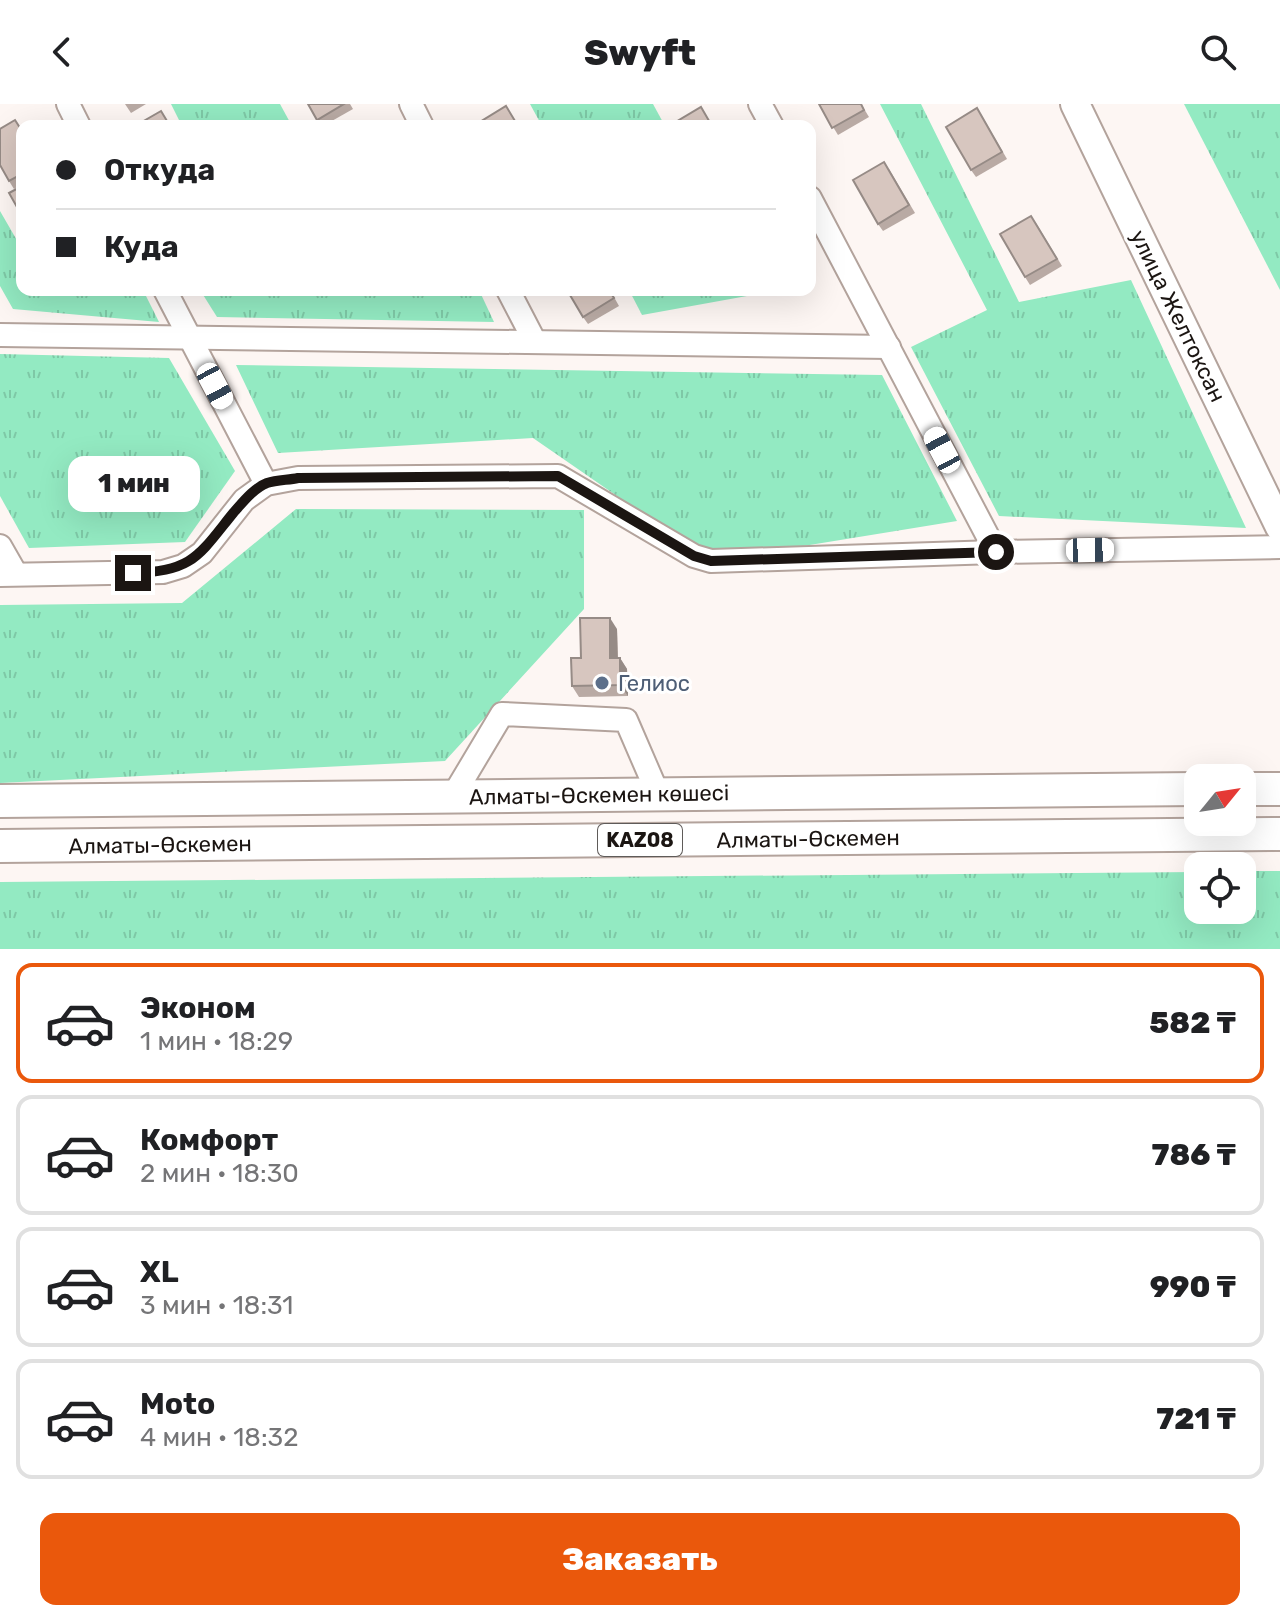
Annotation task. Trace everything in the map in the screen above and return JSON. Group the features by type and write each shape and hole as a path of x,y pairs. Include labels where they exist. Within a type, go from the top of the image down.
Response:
{"highway":[{"path":"1256,788 1280,789"},
{"name":"Алматы-Өскемен көшесі","path":"0,801 1184,789"},
{"name":"Алматы-Өскемен","path":"0,846 1280,834"}],"main road":[{"name":"улица Желтоксан","path":"1075,104 1280,527"},
{"path":"1256,784 1280,777"}],"street":[{"path":"816,209 996,552"},
{"path":"168,296 266,484"},
{"path":"511,296 535,342"},
{"path":"0,335 889,347"},
{"path":"0,546 8,575 163,572 183,566 202,553 244,500 266,484 298,478 558,476 694,556 711,561 1280,547"},
{"path":"453,796 502,714 626,720 658,794"}],"green space":[{"path":"171,104 280,104 289,120 179,120"},
{"path":"530,104 653,104 662,120 539,120"},
{"path":"880,104 921,104 1019,302 1131,280 1246,528 999,516 911,347 987,310"},
{"path":"1184,104 1280,104 1280,290"},
{"path":"0,211 16,239 16,296 146,296 159,322 13,309 0,286"},
{"path":"204,296 482,296 494,322 217,317"},
{"path":"632,296 747,296 642,315"},
{"path":"0,354 169,358 235,471 185,542 29,548 0,496"},
{"path":"236,365 882,375 957,521 711,561 533,438 278,453"},
{"path":"296,509 584,510 584,609 445,761 0,783 0,605 182,603"},
{"path":"1256,871 1280,871 1280,949 0,949 0,882 1184,872 1184,924 1256,924"}],"building":[{"path":"308,104 344,104 317,120"},
{"path":"819,104 861,104 864,110 832,128"},
{"path":"506,106 514,120 483,120"},
{"path":"701,107 709,120 679,120"},
{"path":"977,108 1002,152 971,170 946,127"},
{"path":"161,111 166,120 145,120"},
{"path":"16,122 16,177 9,181 0,165 0,129"},
{"path":"884,162 909,205 878,224 853,180"},
{"path":"16,189 16,205 9,193"},
{"path":"1031,216 1057,259 1025,277 1000,234"},
{"path":"571,296 613,296 614,298 583,317"},
{"path":"580,618 610,618 610,658 620,658 620,685 572,686 571,658 581,658"}],"place":[{"name":"Гелиос","path":"602,683"}],"route":[{"path":"133,573 163,572 183,566 202,553 244,500 266,484 298,478 558,476 694,556 711,561 996,552"}]}
